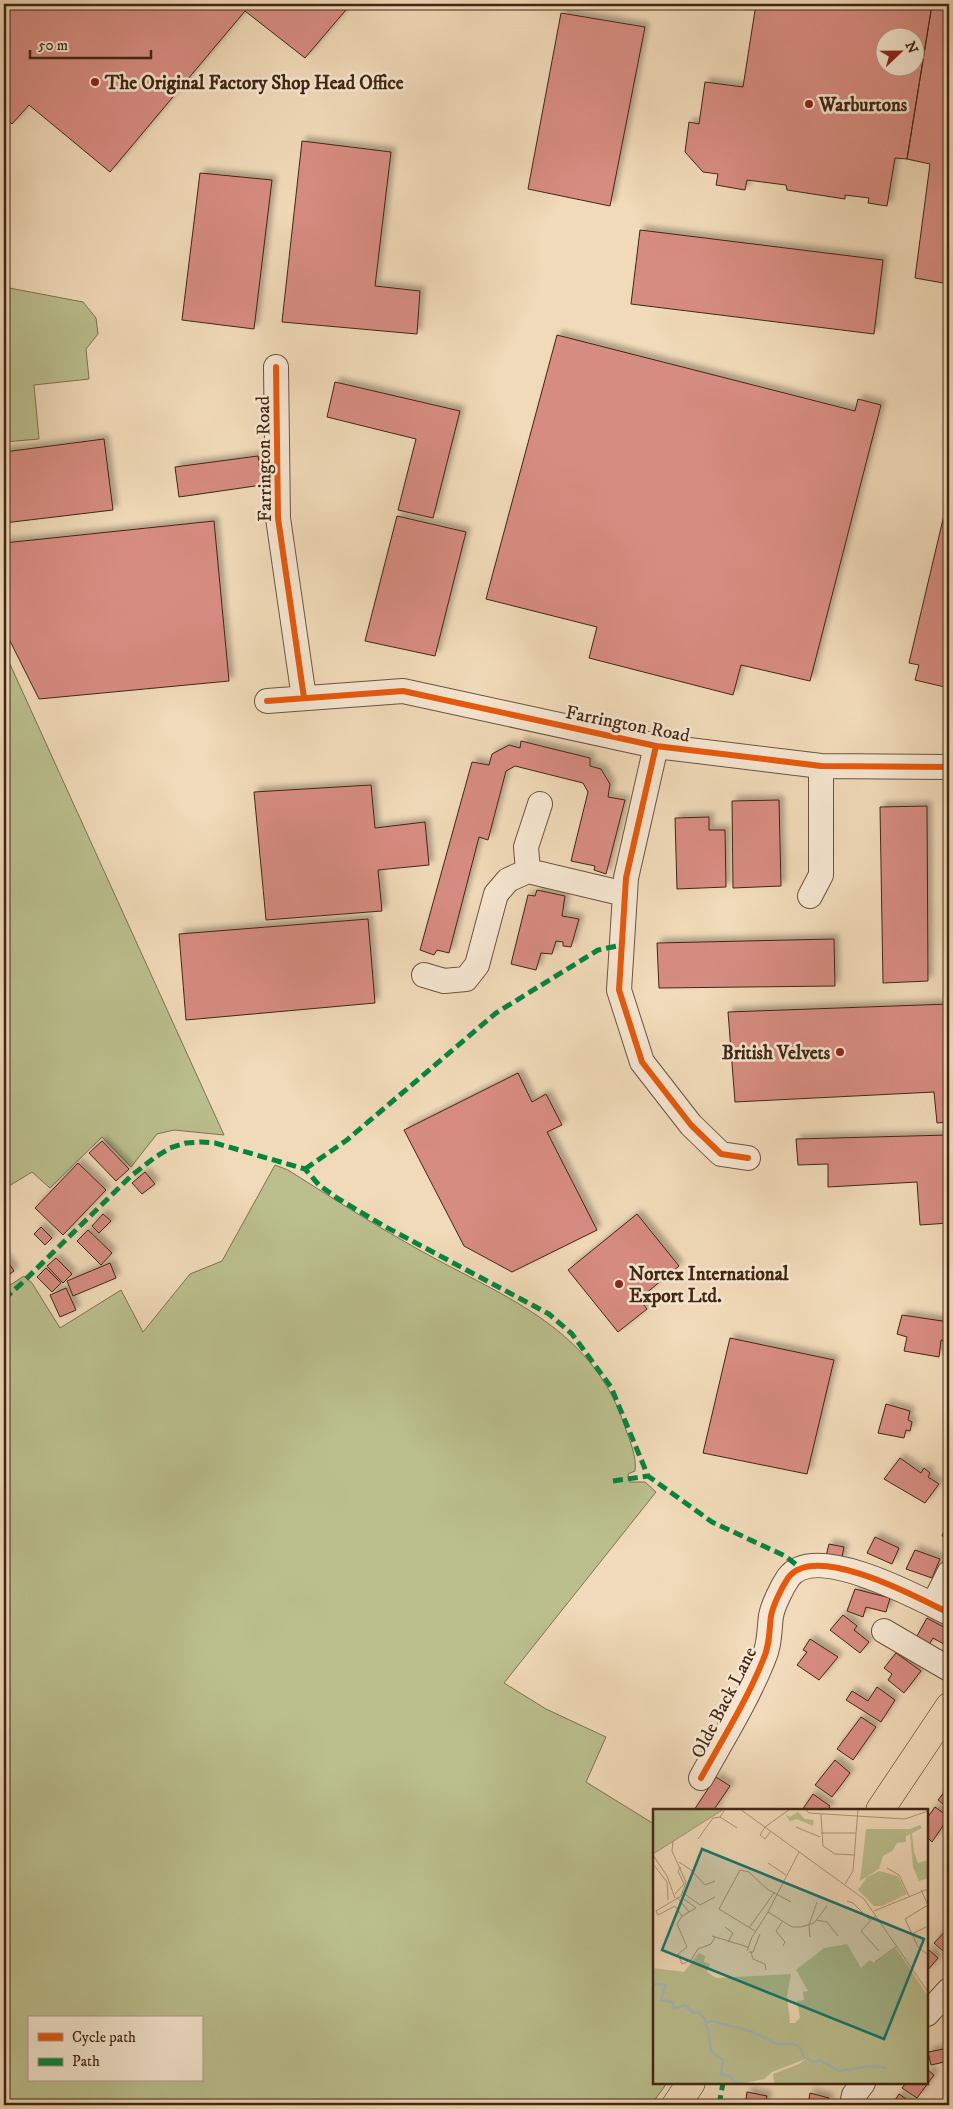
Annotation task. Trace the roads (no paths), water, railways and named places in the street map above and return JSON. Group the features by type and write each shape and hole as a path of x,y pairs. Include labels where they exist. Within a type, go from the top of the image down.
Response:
{"highway":[{"path":"881,1809 949,1707"},
{"path":"676,2105 690,2084"}],"street":[{"name":"Farrington Road","path":"276,367 278,518 304,698"},
{"name":"Farrington Road","path":"267,701 404,691 656,746 821,766 949,767"},
{"path":"656,746 626,878 619,990 642,1062 692,1125 721,1154 748,1158"},
{"path":"810,896 821,876 821,766"},
{"path":"528,871 526,847 540,804"},
{"path":"424,976 444,981 466,978 477,965 496,894 508,880 528,871 626,894"},
{"name":"Olde Back Lane","path":"702,1778 763,1660 770,1637 771,1614 789,1576 807,1565 849,1570 894,1586 941,1609 949,1573"},
{"path":"884,1631 949,1669"},
{"path":"928,2013 949,1991"},
{"path":"852,2105 854,2095 862,2084"}],"place":[{"name":"The Original Factory Shop Head Office","path":"95,82"},
{"name":"Warburtons","path":"809,104"},
{"name":"British Velvets","path":"840,1052"},
{"name":"Nortex International Export Ltd.","path":"619,1284"}]}
